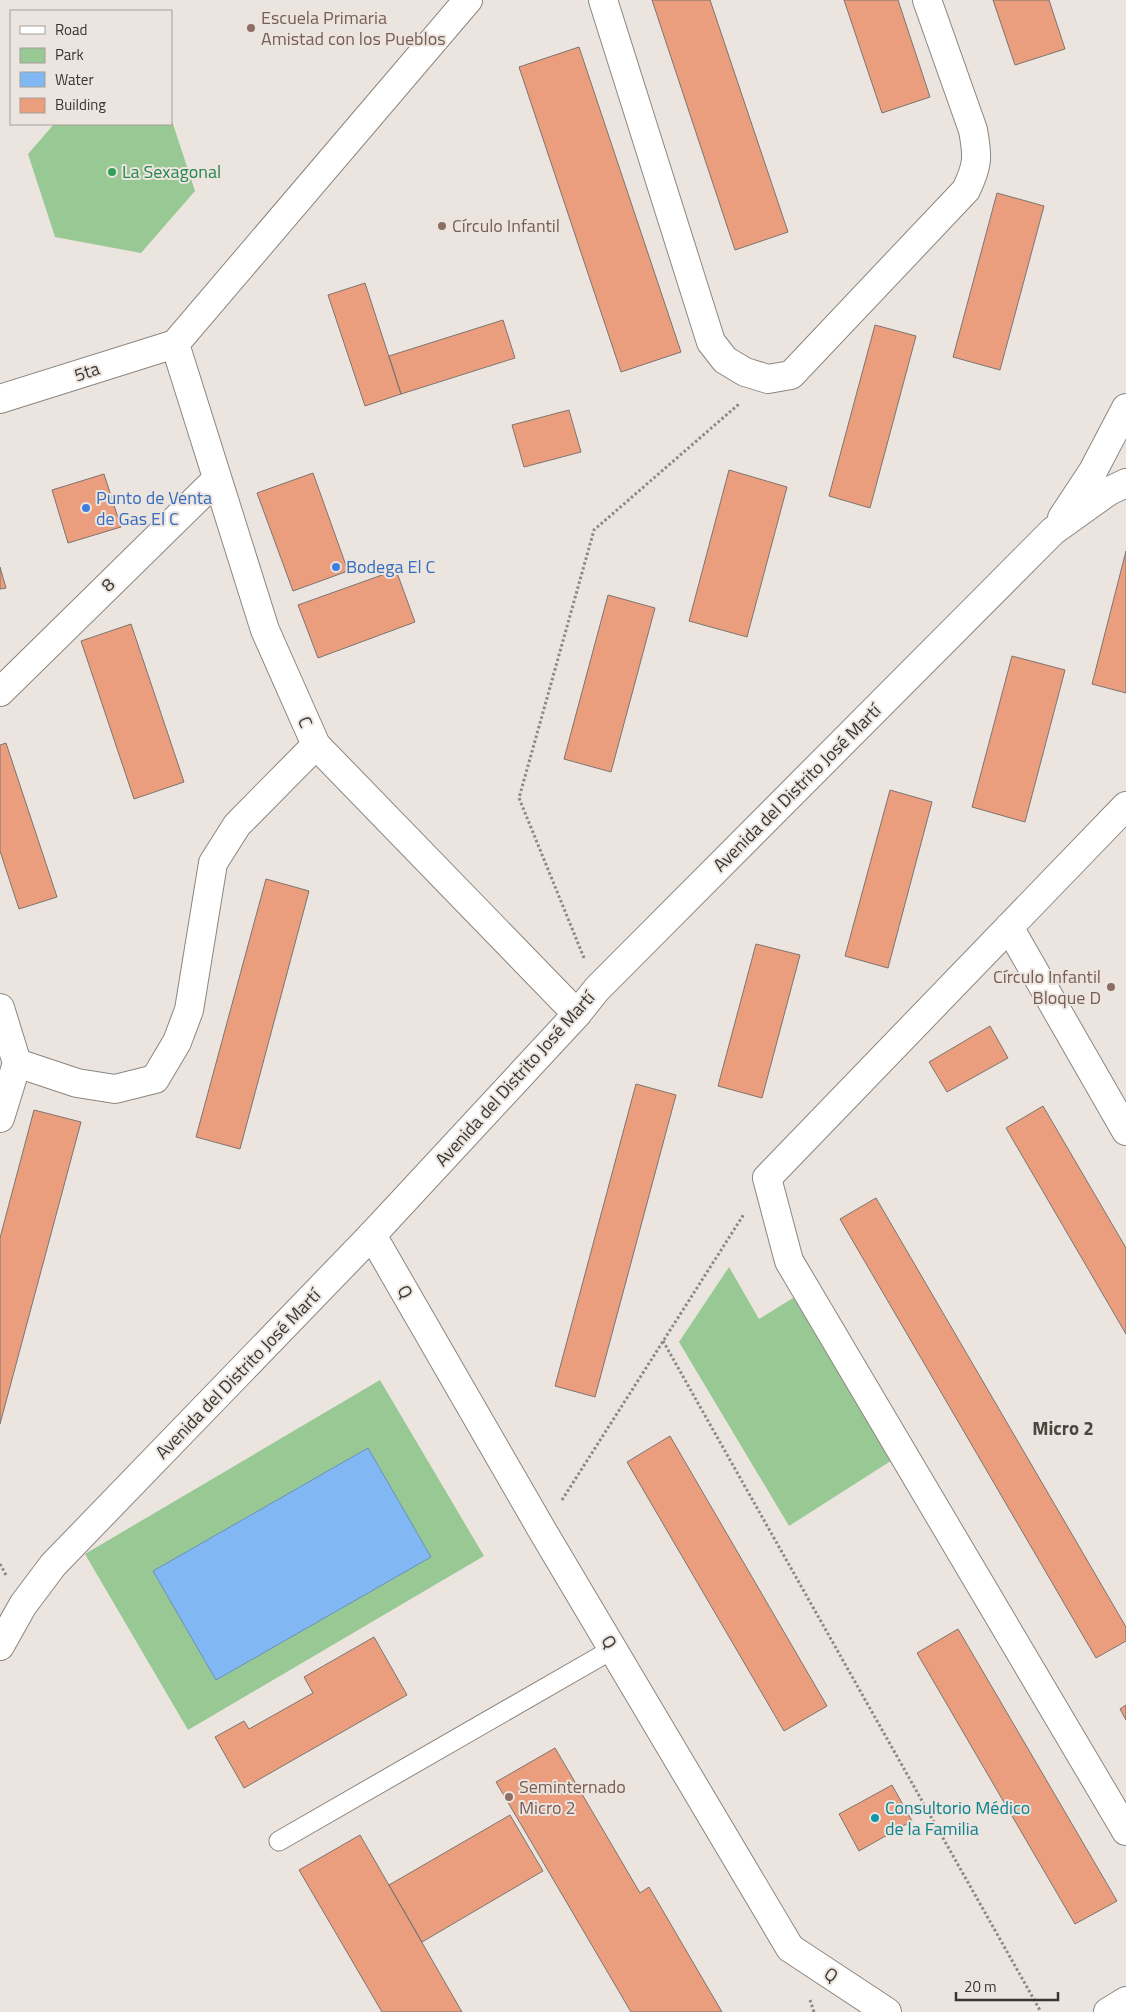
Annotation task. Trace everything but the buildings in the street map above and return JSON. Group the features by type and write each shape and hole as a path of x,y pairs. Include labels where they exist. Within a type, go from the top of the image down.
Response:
{"street":[{"path":"174,344 468,0"},
{"path":"603,0 711,342 725,360 745,372 768,379 791,375 966,190 975,171 977,151 973,130 928,0"},
{"name":"5ta","path":"0,400 174,344"},
{"name":"C","path":"174,344 265,630 316,744 577,1014"},
{"name":"Avenida del Distrito José Martí","path":"1053,532 1093,471 1126,408"},
{"name":"8","path":"0,692 217,479"},
{"name":"Avenida del Distrito José Martí","path":"0,1646 23,1605 53,1565 372,1234 577,1014 597,989 1053,532 1109,491 1126,483"},
{"path":"17,1063 77,1083 115,1088 155,1079 177,1042 189,1010 212,863 237,825 316,744"},
{"path":"1126,806 767,1178 786,1264 1126,1831"},
{"path":"1009,927 1126,1131"},
{"path":"0,1008 17,1063 0,1118"},
{"name":"Q","path":"372,1234 542,1530 790,1948 887,2012"},
{"path":"1108,2012 1126,2001"}],"lane":[{"path":"278,1841 612,1649"}],"path":[{"path":"597,989 519,798 588,549 594,530 768,379"},
{"path":"542,1530 767,1178"},
{"path":"663,1340 1041,2012"}],"green space":[{"name":"La Sexagonal","path":"172,121 195,191 141,253 55,237 28,154 53,125 172,125"},
{"path":"729,1267 759,1319 801,1293 897,1457 789,1526 679,1342"},
{"path":"380,1380 484,1556 188,1730 85,1554"}],"water":[{"path":"368,1448 431,1557 216,1680 153,1571"}],"place":[{"name":"Escuela Primaria Amistad con los Pueblos","path":"251,28"},
{"name":"La Sexagonal","path":"112,172"},
{"name":"Círculo Infantil","path":"442,226"},
{"name":"Punto de Venta de Gas El C","path":"86,508"},
{"name":"Bodega El C","path":"336,567"},
{"name":"Círculo Infantil Bloque D","path":"1111,987"},
{"name":"Seminternado Micro 2","path":"509,1797"},
{"name":"Consultorio Médico de la Familia","path":"875,1818"}],"district":[{"name":"Micro 2","path":"1063,1428"}]}
